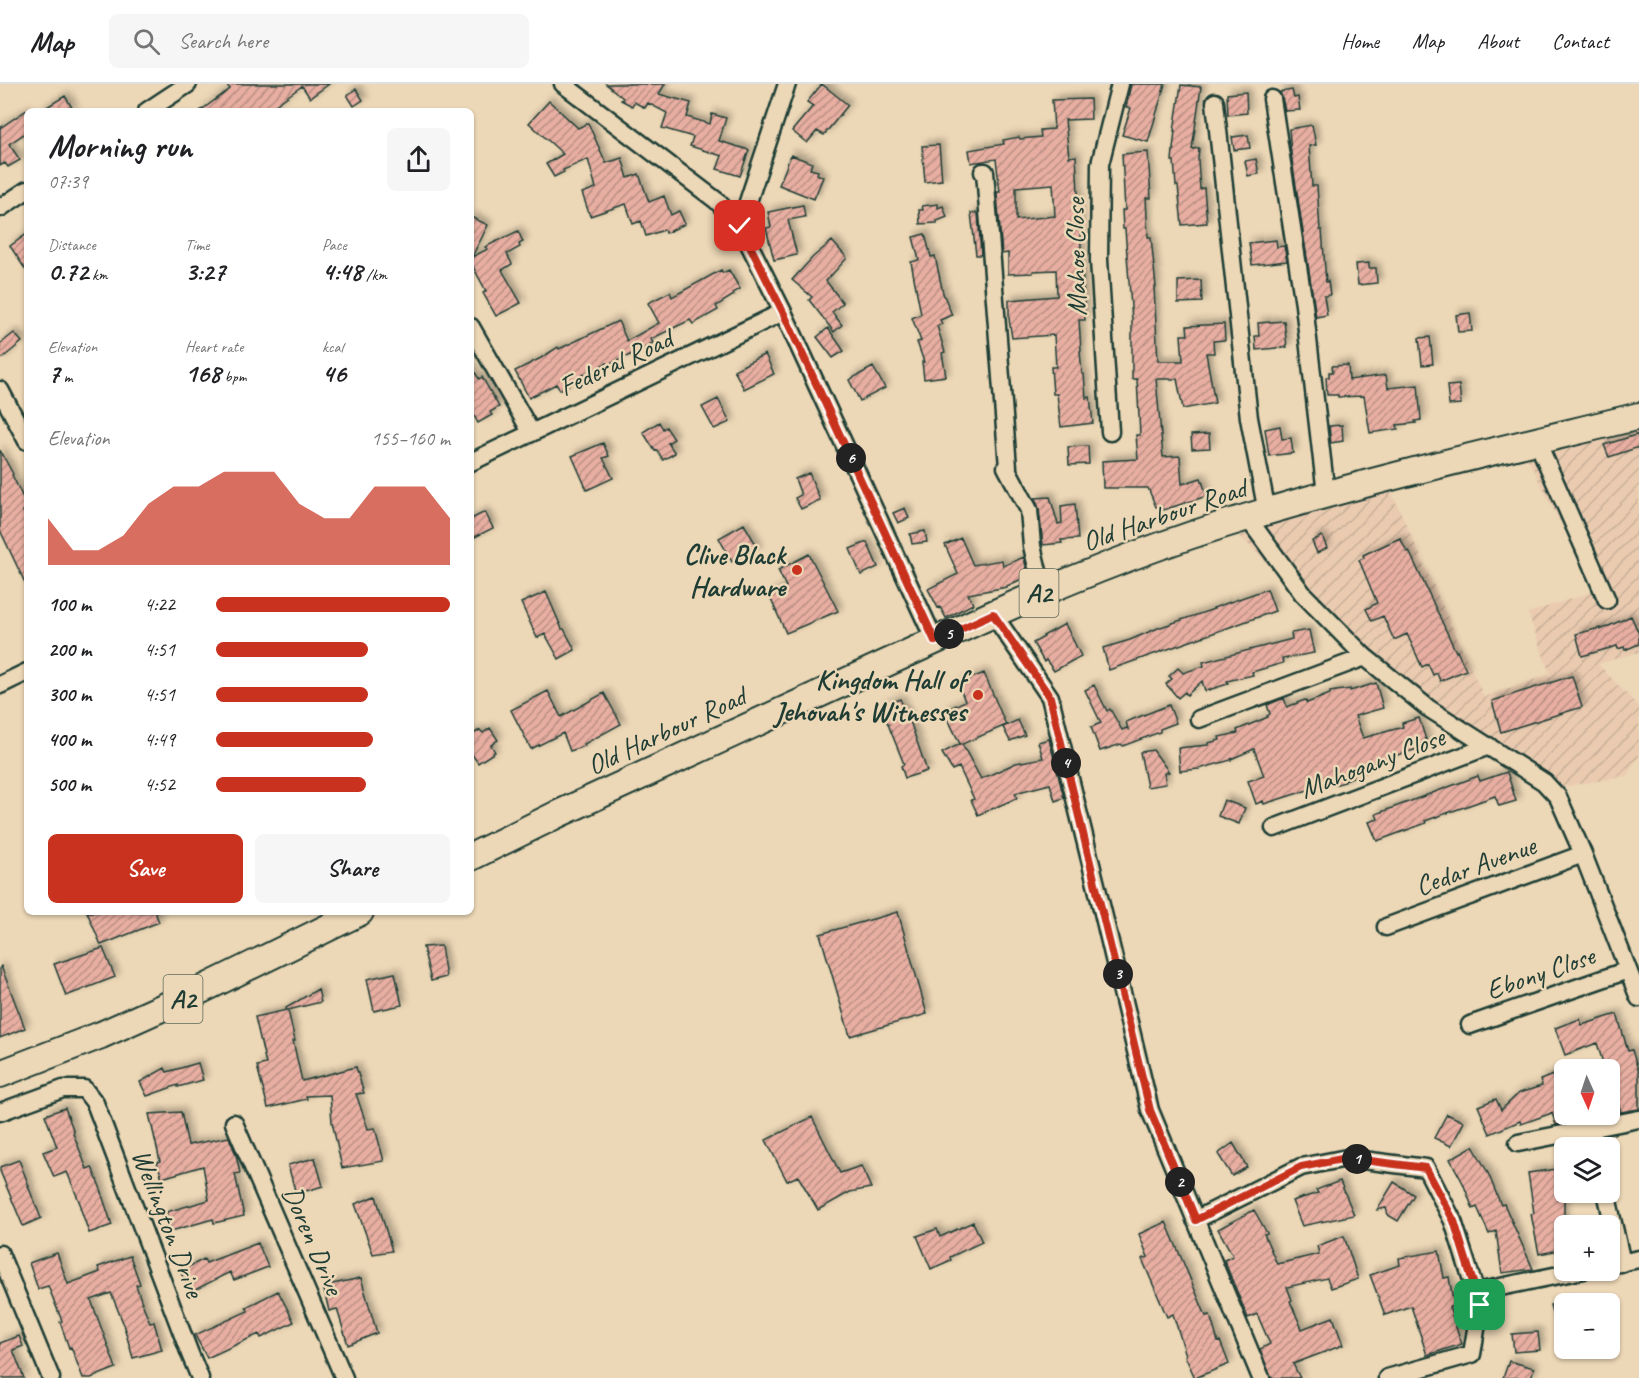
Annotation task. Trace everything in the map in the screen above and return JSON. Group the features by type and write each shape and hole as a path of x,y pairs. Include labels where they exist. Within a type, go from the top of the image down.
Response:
{"main road":[{"name":"Old Harbour Road","path":"474,856 567,810 993,614 1146,551 1326,494 1639,416"},
{"name":"A2","path":"0,1074 101,1035 200,992 354,915"}],"street":[{"path":"152,108 188,84"},
{"path":"563,84 717,201 740,226 783,312 935,641"},
{"path":"740,226 787,84"},
{"name":"Mahoe Close","path":"1110,432 1099,260 1100,164 1120,84"},
{"path":"1272,99 1304,305 1326,494"},
{"path":"1215,102 1249,417 1257,514 1303,594 1365,657 1428,708 1544,782 1558,797 1583,854 1639,998"},
{"path":"983,172 985,172 1006,431 1008,467 1006,467 1029,510 1032,546 1042,592"},
{"path":"0,208 24,192"},
{"name":"Federal Road","path":"474,460 783,312"},
{"path":"474,332 531,432"},
{"path":"0,390 24,435"},
{"path":"1538,441 1607,600"},
{"path":"993,614 1050,697 1150,1110 1261,1378"},
{"path":"1199,719 1365,657"},
{"path":"0,685 24,673"},
{"name":"Mahogany Close","path":"1274,828 1489,746"},
{"name":"Cedar Avenue","path":"1386,927 1583,854"},
{"name":"Ebony Close","path":"1470,1025 1628,970"},
{"name":"Wellington Drive","path":"0,1112 63,1089 84,1089 95,1103 200,1378"},
{"path":"1518,1143 1639,1119"},
{"name":"Doren Drive","path":"234,1123 344,1378"},
{"path":"1591,1128 1593,1137"},
{"path":"1196,1220 1301,1167 1347,1158 1426,1168 1454,1221 1480,1305 1472,1354 1387,1378"},
{"path":"0,1254 51,1378"},
{"path":"1620,1263 1639,1259"},
{"path":"1476,1292 1554,1276"}],"shaded area":[{"path":"1639,425 1639,652 1598,664 1639,707 1639,756 1626,776 1546,790 1411,704 1237,533 1391,491 1484,697 1550,674 1528,613 1595,591 1527,457"}],"building":[{"path":"226,84 329,84 310,98 302,86 271,108 204,108 230,89"},
{"path":"606,84 665,84 659,94 691,103 687,117 710,124 712,114 726,118 719,141 749,150 740,176 717,169 722,156 690,146 693,137 662,128 667,113 648,103 645,108 634,102 632,106 621,100 623,98"},
{"path":"822,84 848,105 824,135 817,131 807,143 792,131 813,106 807,102"},
{"path":"1131,84 1165,84 1148,142 1122,135 1131,108 1126,107"},
{"path":"1181,85 1201,87 1192,149 1199,148 1200,189 1204,188 1207,223 1182,225 1178,186 1176,186 1174,161 1172,161"},
{"path":"356,89 363,100 354,106 347,95"},
{"path":"1292,90 1294,98 1298,97 1300,110 1285,111 1280,92"},
{"path":"1246,92 1247,113 1228,115 1227,94"},
{"path":"65,96 72,108 45,108"},
{"path":"1090,99 1091,119 1065,120 1069,157 1076,156 1085,320 1079,320 1080,351 1086,398 1090,397 1093,423 1061,427 1057,394 1053,394 1051,367 1056,367 1054,335 1012,338 1009,319 1009,300 1057,296 1056,270 1008,274 1008,253 1002,254 997,195 997,192 1000,192 996,159 971,163 969,150 1004,144 1003,140 1019,137 1020,139 1041,137 1040,130 1054,129 1052,100","holes":["1053,184 1055,216 1016,220 1016,187"]},
{"path":"549,101 578,128 588,123 606,163 622,158 628,178 639,174 649,202 664,196 671,215 679,211 685,224 666,233 664,230 646,236 641,221 633,224 626,204 590,216 582,193 596,188 588,159 563,170 564,172 554,177 546,164 563,154 529,123"},
{"path":"24,112 24,134 9,144 20,160 8,167 5,163 0,166 0,128"},
{"path":"1312,125 1316,145 1309,146 1312,186 1317,186 1326,282 1328,281 1330,295 1324,296 1327,315 1316,317 1289,129"},
{"path":"1248,135 1250,148 1234,150 1232,137"},
{"path":"939,145 942,180 925,182 922,146"},
{"path":"1148,152 1151,198 1146,198 1148,237 1151,237 1156,287 1154,287 1158,361 1183,361 1181,335 1188,335 1187,326 1224,324 1225,340 1213,341 1214,353 1206,353 1215,403 1183,409 1177,379 1156,379 1163,457 1180,456 1182,484 1201,478 1207,496 1163,510 1161,506 1156,507 1148,488 1103,488 1102,461 1138,459 1136,435 1140,435 1137,379 1132,379 1132,320 1125,229 1123,229 1122,210 1125,210 1122,154"},
{"path":"791,155 812,163 810,169 818,171 817,174 823,177 814,199 779,185"},
{"path":"1256,159 1259,174 1248,176 1245,161"},
{"path":"938,204 938,208 943,206 947,217 937,223 920,224 919,210 923,210 922,206"},
{"path":"803,205 805,217 788,220 797,255 774,260 766,228 771,227 768,212"},
{"path":"971,213 978,213 981,255 976,255"},
{"path":"474,218 488,225 474,253"},
{"path":"518,231 523,242 519,244 520,247 507,254 512,264 502,270 521,303 496,316 483,293 486,291 474,269 474,256 488,249 485,247"},
{"path":"925,234 931,257 935,256 943,293 952,315 940,320 942,324 937,326 945,352 942,353 946,376 924,379 922,362 924,362 917,342 921,341 912,318 921,314 911,262 919,260 913,237"},
{"path":"24,236 24,267 10,246"},
{"path":"1276,240 1277,247 1284,246 1287,261 1252,265 1249,243"},
{"path":"832,241 847,258 826,281 843,303 832,312 842,325 834,332 809,300 812,297 792,280 813,257"},
{"path":"1369,263 1369,268 1376,268 1377,283 1358,285 1356,264"},
{"path":"721,270 723,273 729,270 740,289 716,306 718,310 693,324 690,320 651,339 653,343 639,351 608,365 607,363 560,390 556,384 529,398 515,371 558,347 559,349 618,321 627,341 659,323 648,303 670,292 672,297"},
{"path":"1201,280 1202,302 1178,303 1178,281"},
{"path":"1470,313 1472,331 1458,332 1456,315"},
{"path":"1284,321 1287,347 1256,350 1255,336 1259,336 1258,323"},
{"path":"828,328 844,351 833,358 817,337"},
{"path":"14,333 22,342 0,360 0,344"},
{"path":"1430,337 1433,364 1422,365 1419,338"},
{"path":"765,354 774,374 744,389 734,370"},
{"path":"1348,365 1349,380 1386,375 1388,388 1418,385 1421,420 1415,421 1416,423 1397,425 1398,429 1370,433 1364,396 1327,395 1326,377 1329,377 1329,372 1333,372 1332,366"},
{"path":"873,367 885,388 860,401 849,380"},
{"path":"474,371 479,379 482,377 499,407 490,412 492,415 478,423 474,416"},
{"path":"1459,385 1461,404 1449,405 1447,386"},
{"path":"718,399 730,422 714,429 702,407"},
{"path":"659,422 663,429 666,427 674,439 668,443 675,453 663,460 643,432"},
{"path":"1342,425 1343,441 1331,443 1329,426"},
{"path":"1280,426 1282,439 1291,438 1293,453 1269,456 1265,429"},
{"path":"1209,434 1210,448 1192,449 1191,435"},
{"path":"1639,434 1639,447 1609,457 1604,445"},
{"path":"603,443 609,456 603,458 613,478 587,490 572,456"},
{"path":"1088,446 1089,464 1069,465 1068,447"},
{"path":"0,450 24,500 24,581 0,530"},
{"path":"809,473 820,500 801,509 795,498 801,495 795,479"},
{"path":"1050,497 1058,524 1062,523 1061,506 1075,504 1078,539 1061,540 1062,543 1043,545 1039,509 1035,498"},
{"path":"905,508 909,518 898,523 893,513"},
{"path":"485,512 493,528 474,538 474,518"},
{"path":"744,524 758,548 732,562 719,538"},
{"path":"925,531 927,542 912,544 910,534"},
{"path":"1322,536 1327,548 1317,553 1312,541"},
{"path":"961,538 973,565 1002,560 1003,566 1024,557 1028,576 1007,587 968,594 973,604 946,618 928,589 958,574 945,545"},
{"path":"1400,538 1407,552 1409,551 1466,670 1440,681 1437,673 1433,675 1428,664 1422,667 1407,634 1394,640 1383,616 1372,621 1366,609 1377,603 1359,560 1364,558 1363,555"},
{"path":"867,542 878,567 861,575 850,549"},
{"path":"809,554 838,611 786,633 769,595 786,587 778,570"},
{"path":"1267,589 1275,611 1109,670 1103,648"},
{"path":"546,592 562,629 575,650 559,659 545,634 537,638 521,603"},
{"path":"1631,616 1639,634 1639,644 1625,650 1624,647 1618,649 1617,646 1582,656 1576,634 1600,628 1600,630"},
{"path":"1065,624 1081,656 1054,671 1046,660 1044,662 1033,643"},
{"path":"1309,630 1314,653 1282,659 1283,663 1252,672 1253,675 1227,681 1228,684 1205,691 1202,681 1187,695 1185,692 1178,698 1166,684 1172,679 1169,676 1178,668 1183,673 1204,666 1203,662 1292,639 1291,633"},
{"path":"984,673 1006,725 962,744 981,779 1016,763 1043,758 1038,742 1049,739 1064,798 1055,801 1050,784 1015,793 1017,798 978,815 971,800 974,799 959,767 952,770 942,753 960,744 944,711 965,701 958,684"},
{"path":"1572,676 1582,707 1501,732 1492,701"},
{"path":"1376,683 1383,708 1355,716 1363,738 1403,727 1402,723 1419,718 1428,746 1363,765 1365,772 1345,782 1333,785 1332,781 1264,804 1263,801 1256,804 1248,781 1264,776 1254,749 1231,760 1199,769 1180,771 1178,748 1208,745 1208,743 1220,740 1219,737 1238,733 1237,730 1268,717 1270,714 1267,705 1284,698 1287,707 1305,700 1307,703 1330,694 1330,692 1350,689 1350,691"},
{"path":"1094,685 1107,711 1110,709 1122,730 1128,729 1126,722 1169,705 1176,723 1160,729 1160,732 1123,746 1121,744 1100,751 1091,727 1101,723 1085,690"},
{"path":"548,691 561,717 604,693 621,724 584,744 585,746 570,751 563,733 531,749 511,710"},
{"path":"900,699 927,771 905,778 901,766 904,764 881,707"},
{"path":"1018,720 1025,735 1010,741 1003,727"},
{"path":"490,728 498,740 491,745 495,752 478,763 474,757 474,733 480,730 483,733"},
{"path":"1153,750 1169,772 1164,773 1166,784 1147,787 1140,752"},
{"path":"1507,772 1516,801 1499,806 1495,796 1377,841 1369,822 1378,819 1376,814 1478,776 1480,781"},
{"path":"1224,800 1245,808 1239,824 1218,816"},
{"path":"898,912 927,1014 850,1036 820,934"},
{"path":"88,915 156,915 159,922 101,945"},
{"path":"441,946 446,977 431,981 423,947"},
{"path":"103,948 115,977 66,996 54,964"},
{"path":"0,967 25,1028 0,1038"},
{"path":"395,973 402,1005 374,1011 367,979"},
{"path":"318,989 321,1002 288,1010 302,1081 356,1067 364,1093 356,1094 368,1129 375,1128 384,1161 342,1168 332,1122 330,1095 306,1096 307,1099 268,1108 257,1066 266,1064 255,1017 287,1010 286,1008"},
{"path":"1617,1014 1628,1051 1632,1050 1639,1073 1639,1109 1621,1112 1620,1059 1602,1059 1597,1043 1565,1055 1555,1028 1580,1019 1582,1025"},
{"path":"198,1063 203,1080 178,1087 178,1085 147,1096 140,1082 165,1068 167,1072"},
{"path":"1554,1075 1554,1119 1552,1113 1521,1124 1520,1121 1490,1134 1478,1106 1496,1099 1501,1110 1519,1093 1542,1086 1540,1080"},
{"path":"65,1108 87,1169 92,1167 112,1225 89,1233 67,1172 54,1177 43,1152 57,1147 45,1115"},
{"path":"181,1112 188,1145 229,1137 240,1173 235,1174 244,1216 214,1223 213,1219 171,1231 166,1212 209,1200 203,1166 162,1178 149,1114"},
{"path":"1447,1114 1464,1122 1451,1146 1434,1138"},
{"path":"812,1117 840,1173 861,1166 871,1188 850,1192 818,1210 798,1176 787,1181 766,1140"},
{"path":"1233,1143 1247,1167 1232,1176 1218,1154"},
{"path":"1473,1146 1488,1173 1501,1205 1504,1204 1533,1269 1502,1273 1496,1231 1489,1234 1477,1207 1473,1209 1450,1159"},
{"path":"315,1158 323,1186 296,1194 288,1165"},
{"path":"19,1160 41,1218 23,1226 0,1171 0,1167"},
{"path":"1554,1169 1554,1203 1564,1203 1564,1215 1554,1215 1554,1251 1539,1254 1531,1214 1534,1213 1528,1173"},
{"path":"1340,1181 1354,1215 1302,1226 1292,1201 1318,1193 1316,1190"},
{"path":"1394,1182 1414,1195 1398,1221 1388,1215 1386,1208 1377,1210"},
{"path":"376,1196 392,1251 373,1254 355,1204"},
{"path":"1254,1210 1267,1233 1264,1234 1277,1264 1319,1254 1317,1246 1344,1236 1358,1279 1331,1288 1327,1278 1287,1287 1292,1300 1290,1301 1302,1329 1333,1317 1343,1345 1293,1364 1300,1378 1271,1378 1260,1349 1270,1344 1257,1314 1248,1318 1224,1260 1233,1256 1218,1229"},
{"path":"973,1222 982,1242 931,1269 917,1236 937,1229 940,1237"},
{"path":"1166,1222 1206,1316 1210,1315 1218,1342 1220,1341 1229,1364 1195,1378 1185,1356 1173,1314 1167,1317 1142,1259 1148,1257 1139,1234"},
{"path":"258,1243 268,1267 234,1280 230,1272 191,1292 180,1271 204,1259 206,1263"},
{"path":"1439,1251 1444,1278 1449,1277 1454,1306 1449,1307 1462,1344 1427,1355 1411,1306 1385,1315 1370,1275 1400,1265 1399,1258"},
{"path":"57,1253 68,1284 100,1272 98,1267 130,1256 140,1284 136,1285 141,1300 150,1323 154,1322 162,1350 133,1358 126,1330 111,1293 91,1300 116,1368 91,1378 83,1378 71,1347 69,1348 60,1322 62,1321 48,1286 38,1289 29,1263"},
{"path":"361,1278 377,1333 348,1345 337,1309 329,1311 323,1286"},
{"path":"278,1291 294,1322 261,1338 259,1334 207,1358 195,1335 248,1311 246,1307"},
{"path":"1554,1304 1554,1319 1550,1305"},
{"path":"1538,1332 1540,1350 1514,1352 1512,1334"},
{"path":"19,1336 23,1346 13,1350 24,1378 0,1378 0,1343"},
{"path":"1509,1361 1534,1368 1531,1378 1503,1378"}],"place":[{"name":"Clive Black Hardware","path":"797,570"},
{"name":"Kingdom Hall of Jehovah's Witnesses","path":"978,695"}],"route":[{"path":"740,226 783,312 935,641 993,614 1050,697 1150,1110 1196,1220 1301,1167 1347,1158 1426,1168 1454,1221 1480,1305"}]}
